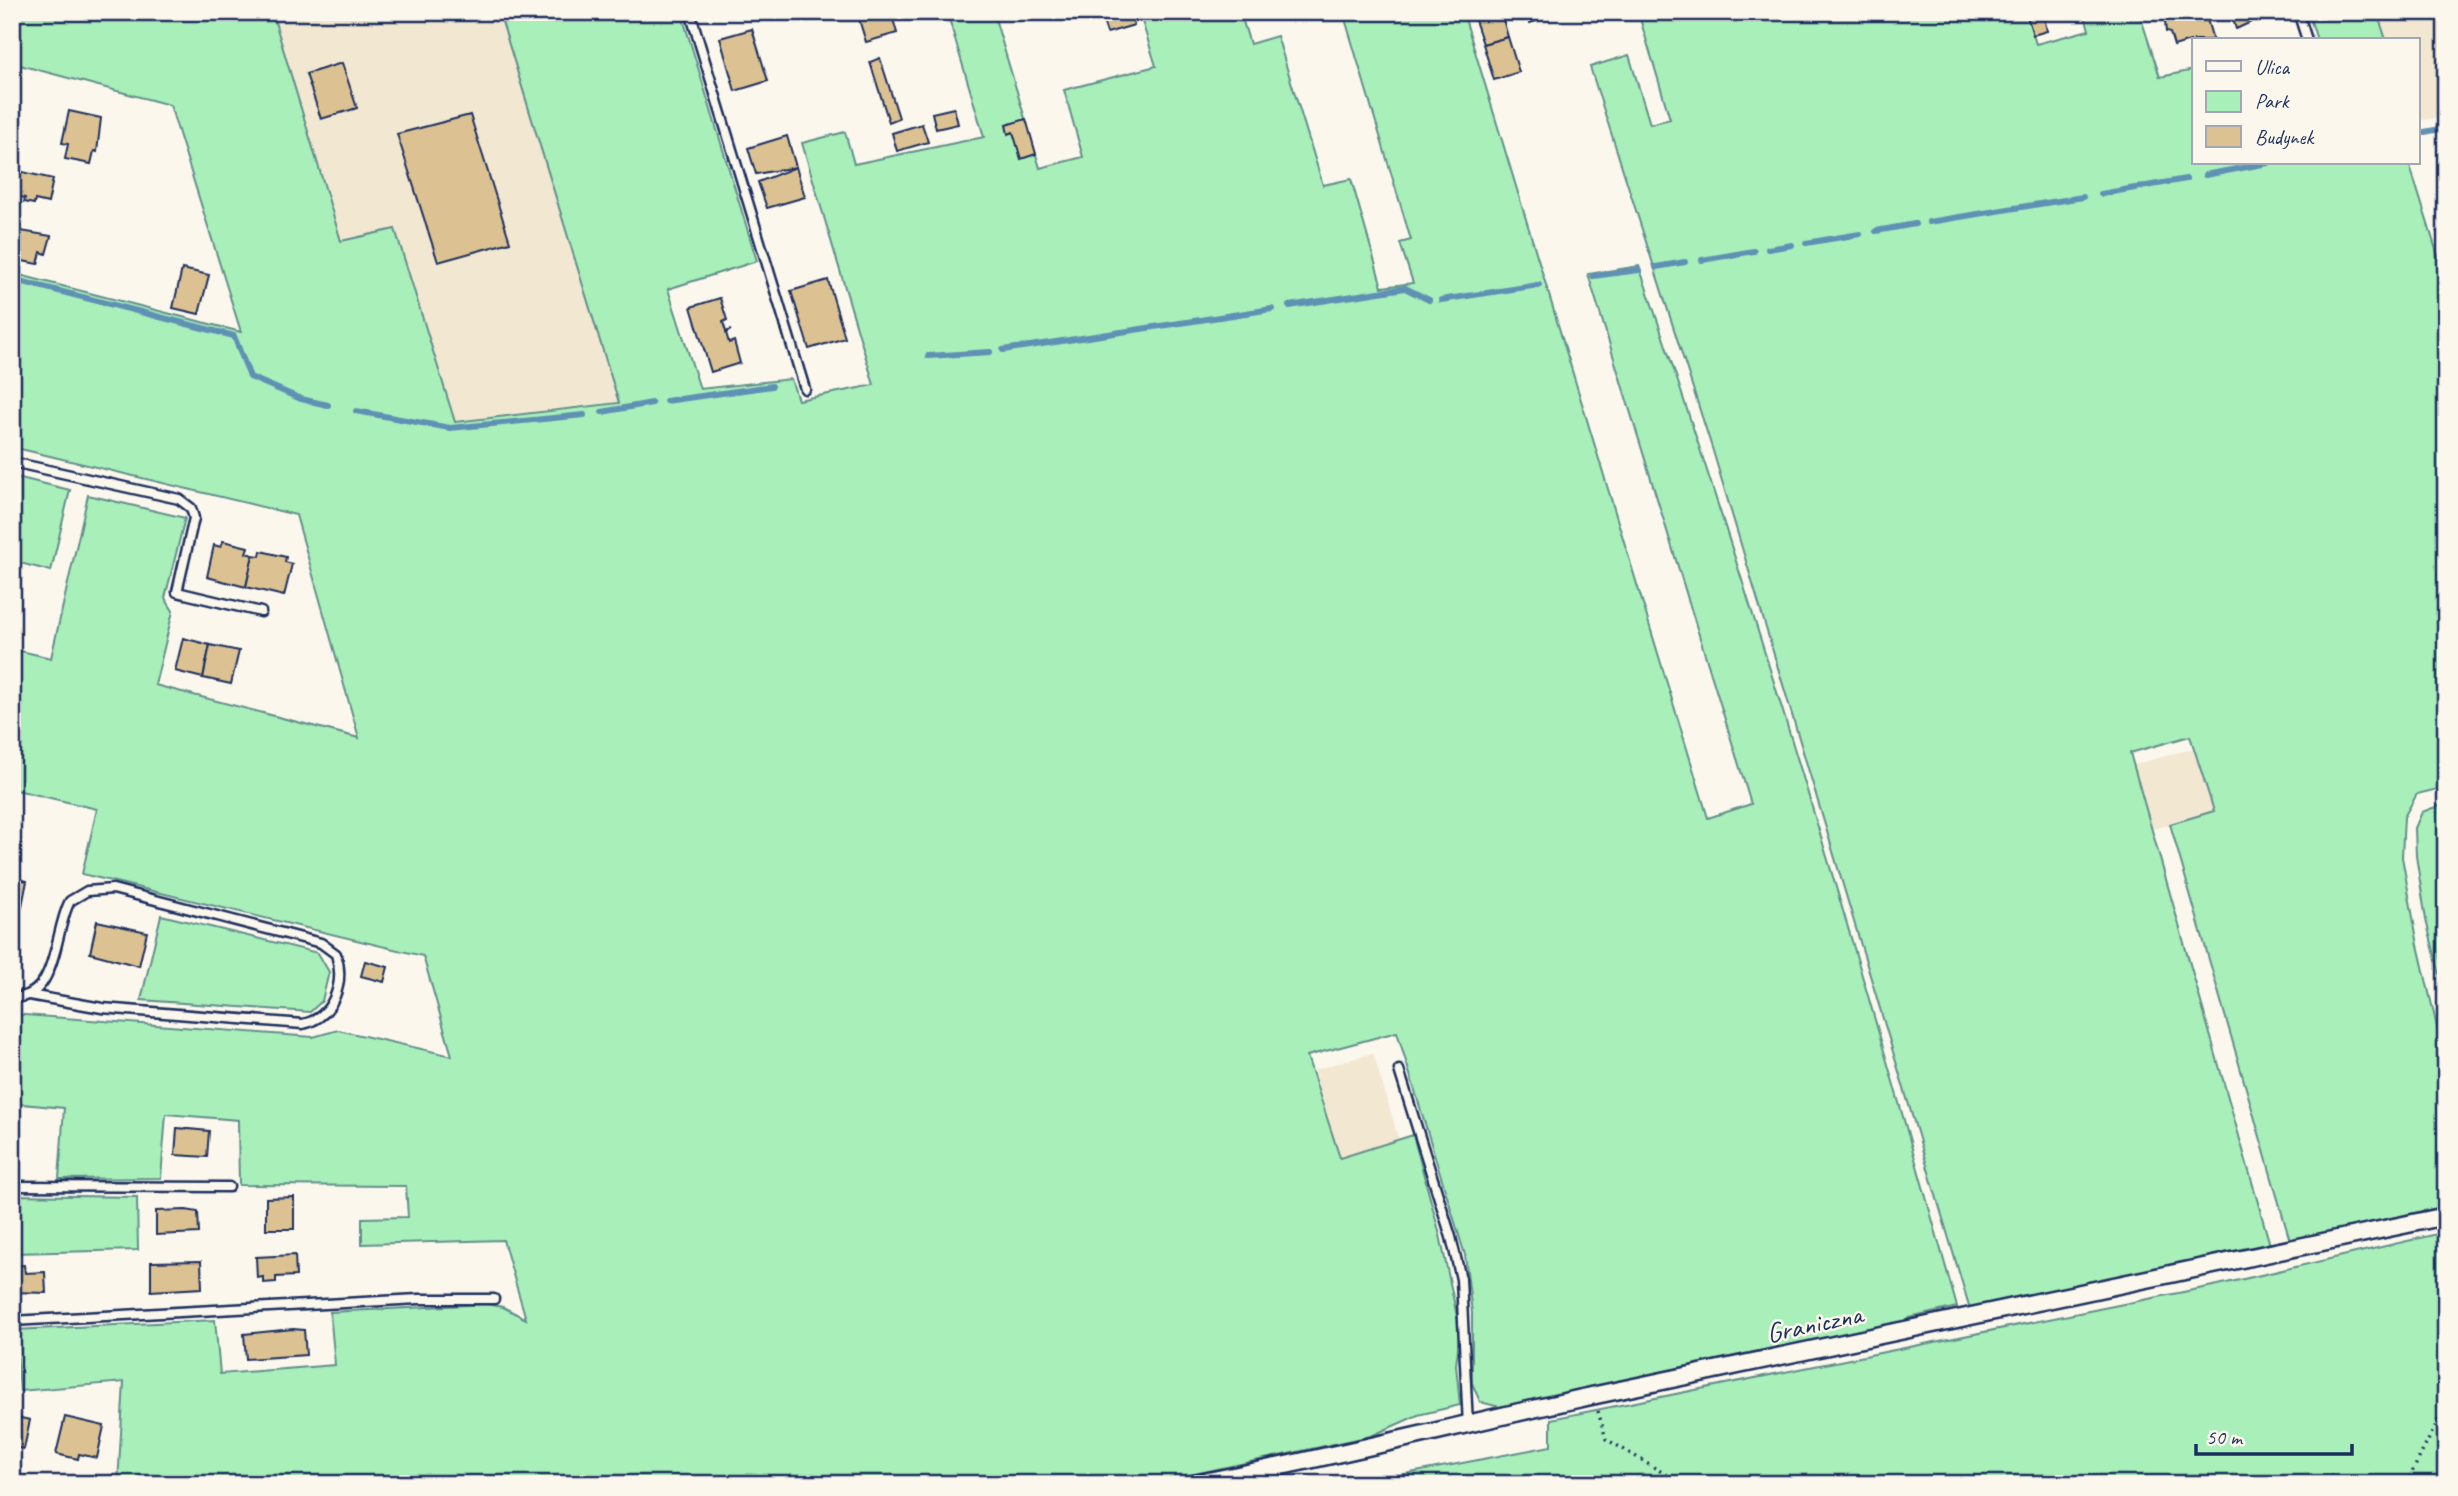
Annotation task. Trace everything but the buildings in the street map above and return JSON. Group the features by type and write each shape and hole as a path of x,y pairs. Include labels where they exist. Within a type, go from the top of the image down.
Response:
{"street":[{"name":"Graniczna","path":"1194,1484 1303,1463 1594,1395 2220,1266 2446,1216"}],"lane":[{"path":"690,12 805,389"},
{"path":"2298,12 2306,38"},
{"path":"12,462 179,499 191,508 194,517 177,592 261,612"},
{"path":"12,998 29,995 102,1008 303,1024 314,1022 328,1012 340,975 336,954 321,943 163,901 101,888 87,891 70,901 47,974 29,995"},
{"path":"1399,1070 1451,1237 1461,1279 1468,1426"},
{"path":"12,1186 229,1186"},
{"path":"12,1321 419,1299 494,1299"}],"path":[{"path":"1594,1395 1606,1440 1682,1484"},
{"path":"2406,1484 2446,1405"}],"shaded area":[{"path":"272,12 499,12 619,404 455,422 395,229 341,242"},
{"path":"2377,12 2445,12 2446,116 2422,120 2420,38 2385,38"},
{"path":"2194,748 2214,811 2153,829 2133,765"},
{"path":"1373,1053 1399,1140 1340,1158 1314,1070"}],"green space":[{"path":"12,12 272,12 341,241 395,229 455,422 619,403 499,12 681,12 757,261 668,289 700,389 791,379 798,400 874,385 802,143 845,132 854,164 984,137 947,12 993,12 1040,168 1083,157 1064,90 1156,66 1139,12 1240,12 1250,44 1277,36 1323,185 1351,179 1382,287 1413,283 1400,243 1411,240 1343,12 1463,12 1708,818 1751,804 1588,274 1639,266 1724,524 1805,784 1957,1307 1909,1318 1909,1323 1500,1407 1480,1402 1472,1383 1472,1313 1465,1255 1397,1032 1307,1056 1340,1158 1413,1135 1440,1235 1460,1331 1456,1365 1460,1405 1418,1415 1371,1436 1148,1484 118,1484 124,1382 20,1391 15,1330 215,1320 220,1374 335,1365 330,1312 486,1304 503,1307 526,1319 503,1240 362,1244 362,1218 408,1217 406,1186 239,1185 238,1120 166,1114 161,1178 59,1179 64,1108 12,1103 12,1014 313,1037 338,1030 452,1056 423,956 82,874 97,809 12,789 12,649 51,658 88,495 185,518 165,598 173,611 155,685 359,738 296,515 12,447 12,273 241,332 170,105 12,63"},
{"path":"1638,12 2026,12 2036,44 2089,30 2084,12 2139,12 2160,77 2192,70 2192,164 2409,164 2446,282 2446,787 2417,794 2404,817 2402,857 2418,945 2446,1066 2446,1206 2290,1241 2170,824 2214,811 2190,736 2130,753 2270,1245 1970,1309 1713,451 1590,67 1629,55 1650,124 1670,119"},
{"path":"2308,12 2377,12 2385,38 2316,38"},
{"path":"12,476 70,490 51,571 12,561"},
{"path":"2446,803 2446,999 2426,920 2416,856 2415,828 2422,812"},
{"path":"161,915 318,953 329,972 322,1001 310,1012 141,1000"},
{"path":"12,1195 137,1197 138,1250 13,1253"},
{"path":"2446,1232 2446,1484 1353,1484 1551,1446 1551,1419 2218,1285"}],"waterway":[{"path":"2420,133 2446,128"},
{"path":"2205,175 2263,164"},
{"path":"2101,194 2186,179"},
{"path":"1929,222 2083,197"},
{"path":"1876,231 1915,224"},
{"path":"1806,243 1860,234"},
{"path":"1768,249 1792,245"},
{"path":"1702,260 1754,251"},
{"path":"1656,267 1685,262"},
{"path":"1593,276 1639,270"},
{"path":"12,279 234,336 250,377 301,399 328,405"},
{"path":"1441,300 1539,285"},
{"path":"1289,306 1405,288 1429,300"},
{"path":"1003,350 1272,309"},
{"path":"928,356 990,352"},
{"path":"666,401 772,386"},
{"path":"602,412 652,403"},
{"path":"356,411 450,428 584,415"}]}
